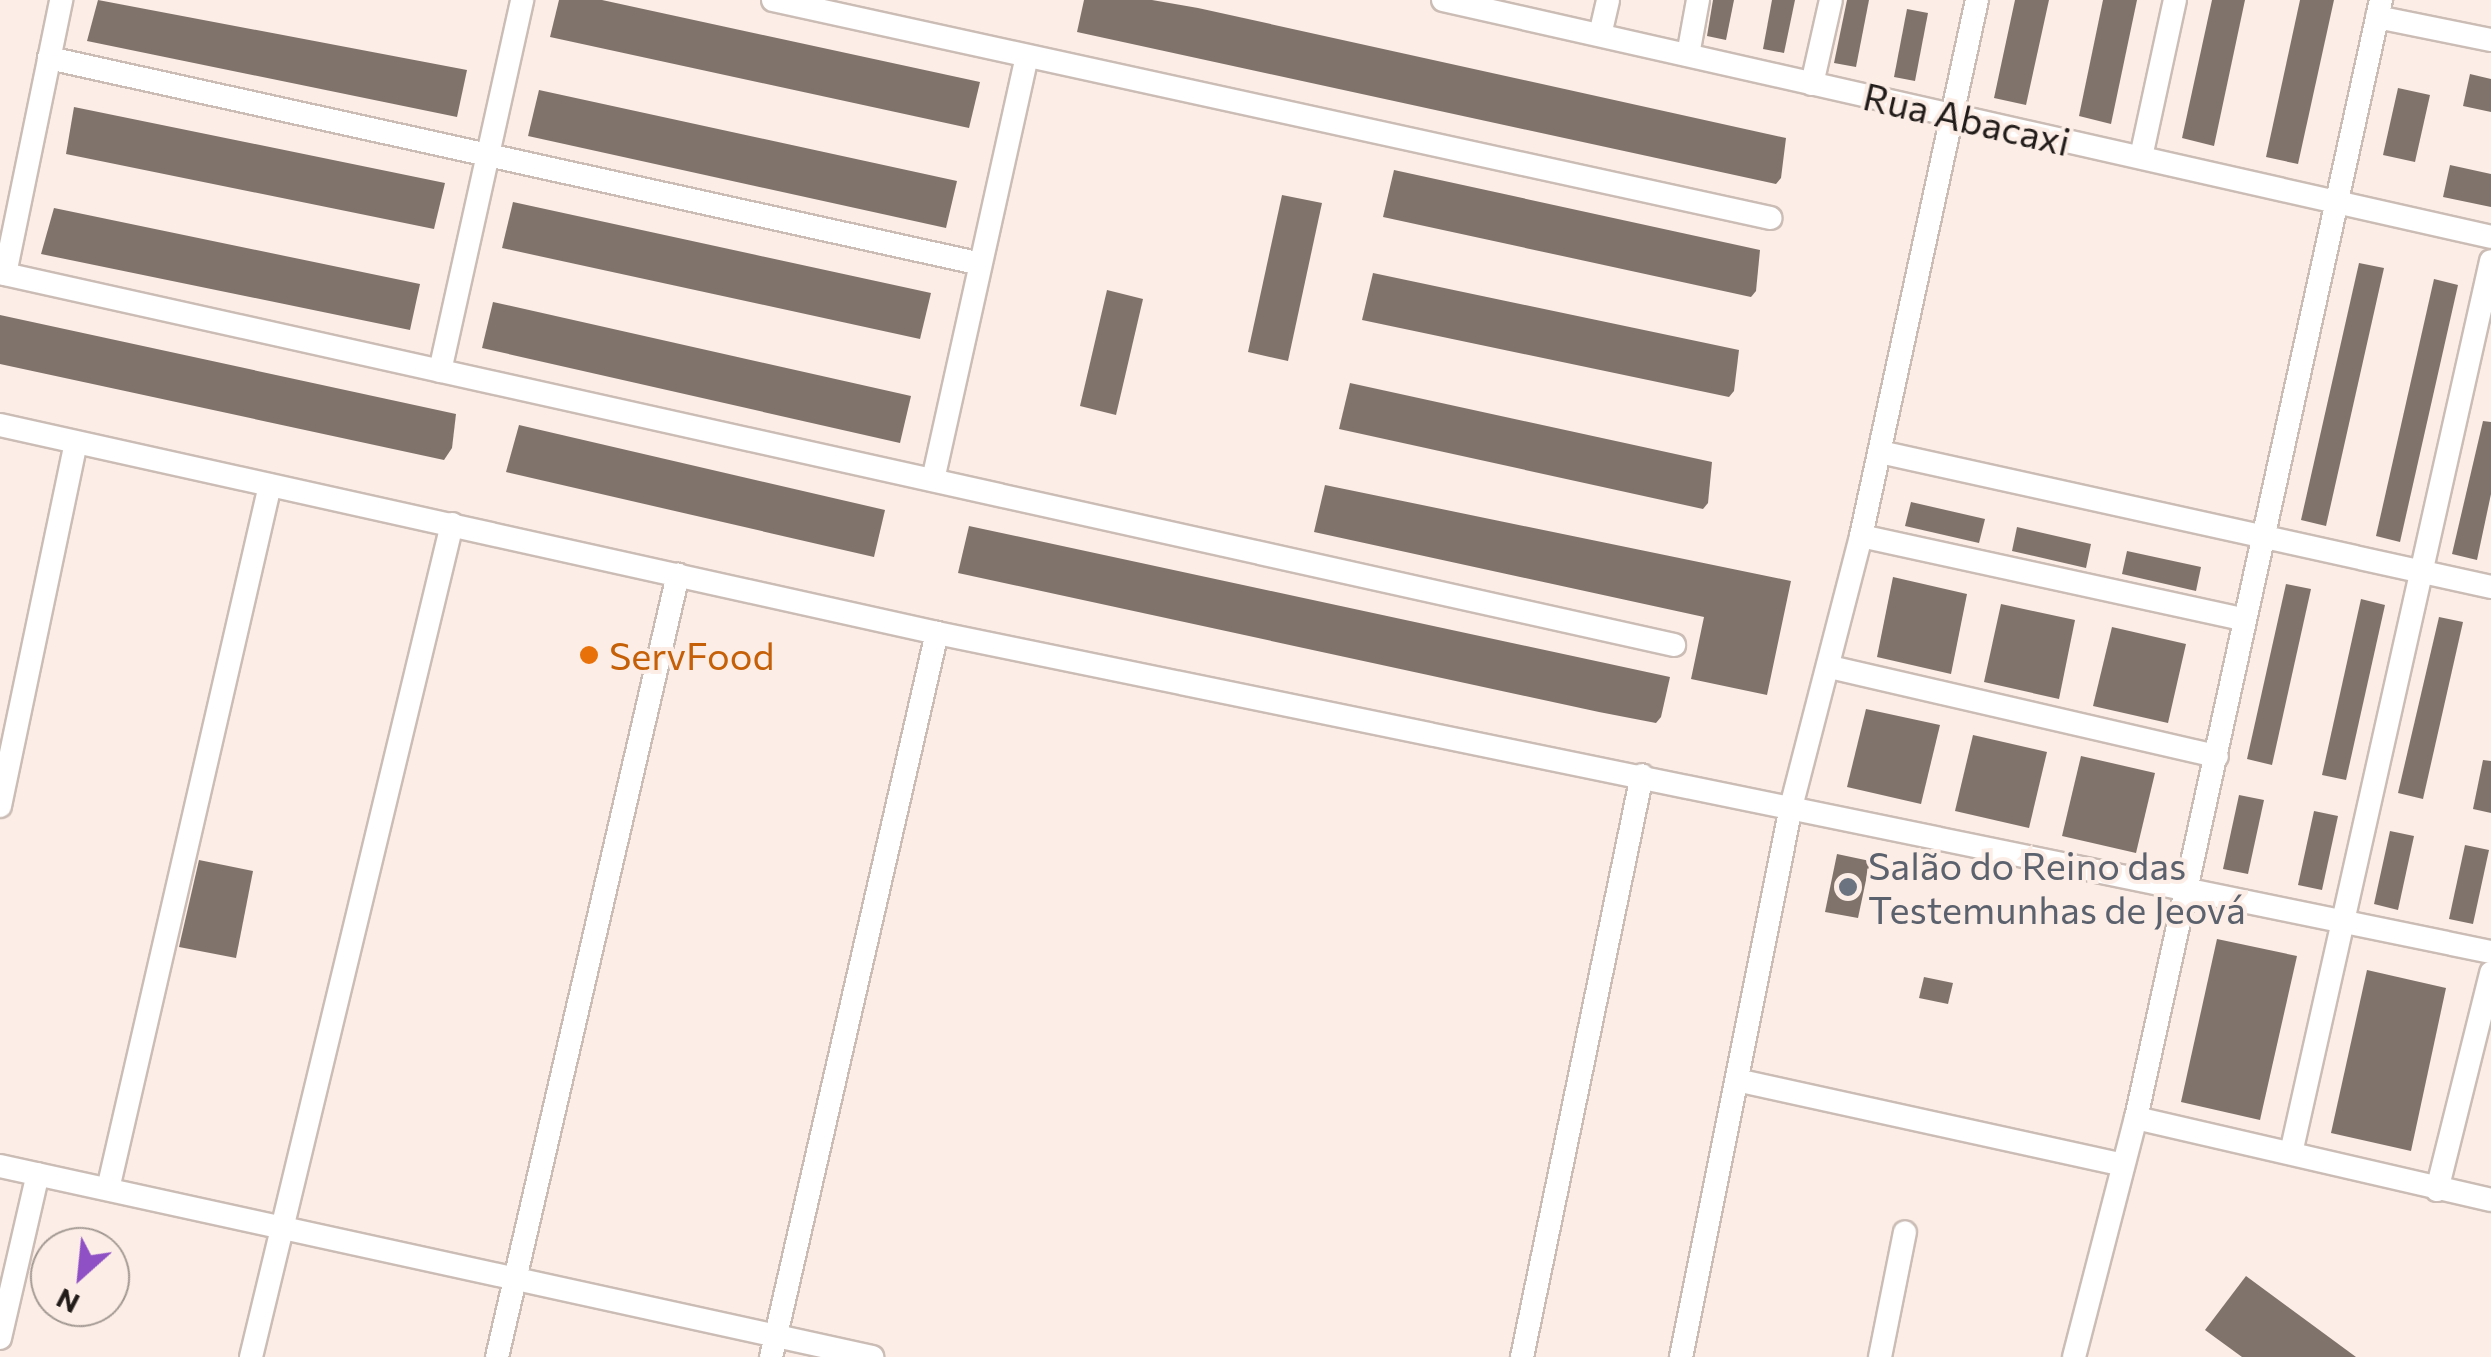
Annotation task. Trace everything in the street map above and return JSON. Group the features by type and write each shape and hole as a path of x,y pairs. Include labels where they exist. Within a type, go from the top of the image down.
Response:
{"street":[{"path":"61,0 2,273 1674,646"},
{"path":"440,371 522,0"},
{"path":"773,0 1770,218"},
{"name":"Rua Abacaxi","path":"1443,0 1478,4 1812,84 2491,237"},
{"path":"1600,35 1608,0"},
{"path":"1688,55 1698,0"},
{"path":"1812,84 1830,0"},
{"path":"1680,1357 1790,807 1830,667 1861,536 1977,0"},
{"path":"2141,157 2175,0"},
{"path":"2074,1357 2120,1164 2136,1118 2379,8 2491,40"},
{"path":"933,480 1028,56"},
{"path":"49,58 981,264"},
{"path":"2290,1153 2347,923 2491,261"},
{"path":"0,426 937,633 2491,952"},
{"path":"0,806 76,442"},
{"path":"1880,452 2264,534 2491,588"},
{"path":"108,1190 270,485"},
{"path":"252,1357 452,524"},
{"path":"1861,536 2243,619"},
{"path":"497,1357 678,574"},
{"path":"775,1350 937,633"},
{"path":"1830,667 2217,756"},
{"path":"1522,1357 1642,775"},
{"path":"2437,1190 2491,972"},
{"path":"1737,1080 2120,1164"},
{"path":"2136,1118 2491,1200"},
{"path":"0,1166 514,1278 775,1350 872,1357"},
{"path":"0,1338 38,1174"},
{"path":"1880,1357 1905,1232"}],"building":[{"path":"98,0 467,70 457,117 87,41"},
{"path":"559,0 602,0 980,82 969,128 550,37"},
{"path":"1084,0 1152,0 1198,8 1786,138 1781,178 1776,184 1077,32"},
{"path":"1713,0 1734,0 1726,40 1707,36"},
{"path":"1772,0 1795,0 1784,53 1763,49"},
{"path":"1847,0 1869,0 1856,67 1834,63"},
{"path":"2015,0 2049,0 2026,105 1994,98"},
{"path":"2103,0 2137,0 2111,124 2079,116"},
{"path":"2212,0 2245,0 2214,146 2182,138"},
{"path":"2300,0 2334,0 2298,164 2266,157"},
{"path":"1907,9 1928,13 1915,81 1894,77"},
{"path":"2470,74 2491,79 2491,112 2463,106"},
{"path":"2398,88 2430,95 2415,162 2383,155"},
{"path":"539,90 957,181 946,228 528,136"},
{"path":"74,107 445,183 434,229 66,154"},
{"path":"2450,165 2491,174 2491,207 2443,197"},
{"path":"1394,170 1760,250 1756,291 1751,297 1383,217"},
{"path":"1282,195 1322,203 1288,361 1248,352"},
{"path":"513,202 931,293 920,339 502,248"},
{"path":"54,208 420,284 410,330 41,254"},
{"path":"2359,263 2384,268 2326,526 2301,520"},
{"path":"1373,273 1739,350 1734,391 1729,397 1362,320"},
{"path":"2434,279 2458,285 2400,542 2376,536"},
{"path":"1107,290 1143,299 1116,415 1080,406"},
{"path":"493,302 911,396 900,443 482,348"},
{"path":"0,315 456,414 452,448 444,460 0,364"},
{"path":"1350,383 1712,462 1708,503 1703,509 1339,429"},
{"path":"2483,421 2491,422 2491,494 2477,560 2452,554"},
{"path":"519,425 885,510 874,557 506,472"},
{"path":"1325,485 1791,581 1767,695 1691,679 1704,617 1314,532"},
{"path":"1911,502 1985,519 1979,543 1905,526"},
{"path":"969,526 1670,677 1661,717 1656,723 1599,712 958,573"},
{"path":"2017,527 2091,544 2086,568 2012,551"},
{"path":"2127,551 2201,567 2196,591 2122,574"},
{"path":"1893,577 1967,594 1951,674 1877,657"},
{"path":"2286,584 2311,589 2272,765 2247,759"},
{"path":"2361,599 2385,605 2346,780 2322,775"},
{"path":"2001,604 2075,620 2059,699 1984,682"},
{"path":"2439,617 2463,622 2423,799 2398,793"},
{"path":"2112,627 2186,644 2168,723 2093,706"},
{"path":"1866,709 1940,725 1921,804 1847,787"},
{"path":"1973,735 2047,752 2029,828 1955,811"},
{"path":"2081,756 2155,773 2136,853 2062,836"},
{"path":"2483,760 2491,761 2491,813 2473,809"},
{"path":"2239,795 2264,800 2248,874 2223,869"},
{"path":"2314,811 2338,816 2322,890 2298,885"},
{"path":"2390,831 2414,836 2398,910 2374,904"},
{"path":"2465,845 2489,850 2473,924 2449,919"},
{"path":"1837,854 1870,861 1858,918 1825,912"},
{"path":"199,860 253,871 236,958 179,947"},
{"path":"2217,939 2297,956 2260,1120 2181,1102"},
{"path":"2367,970 2446,988 2411,1151 2331,1133"},
{"path":"1924,977 1953,983 1948,1004 1919,998"},
{"path":"2246,1276 2356,1357 2242,1357 2205,1330"}],"place":[{"name":"ServFood","path":"589,655"},
{"name":"Salão do Reino das Testemunhas de Jeová","path":"1848,887"}]}
